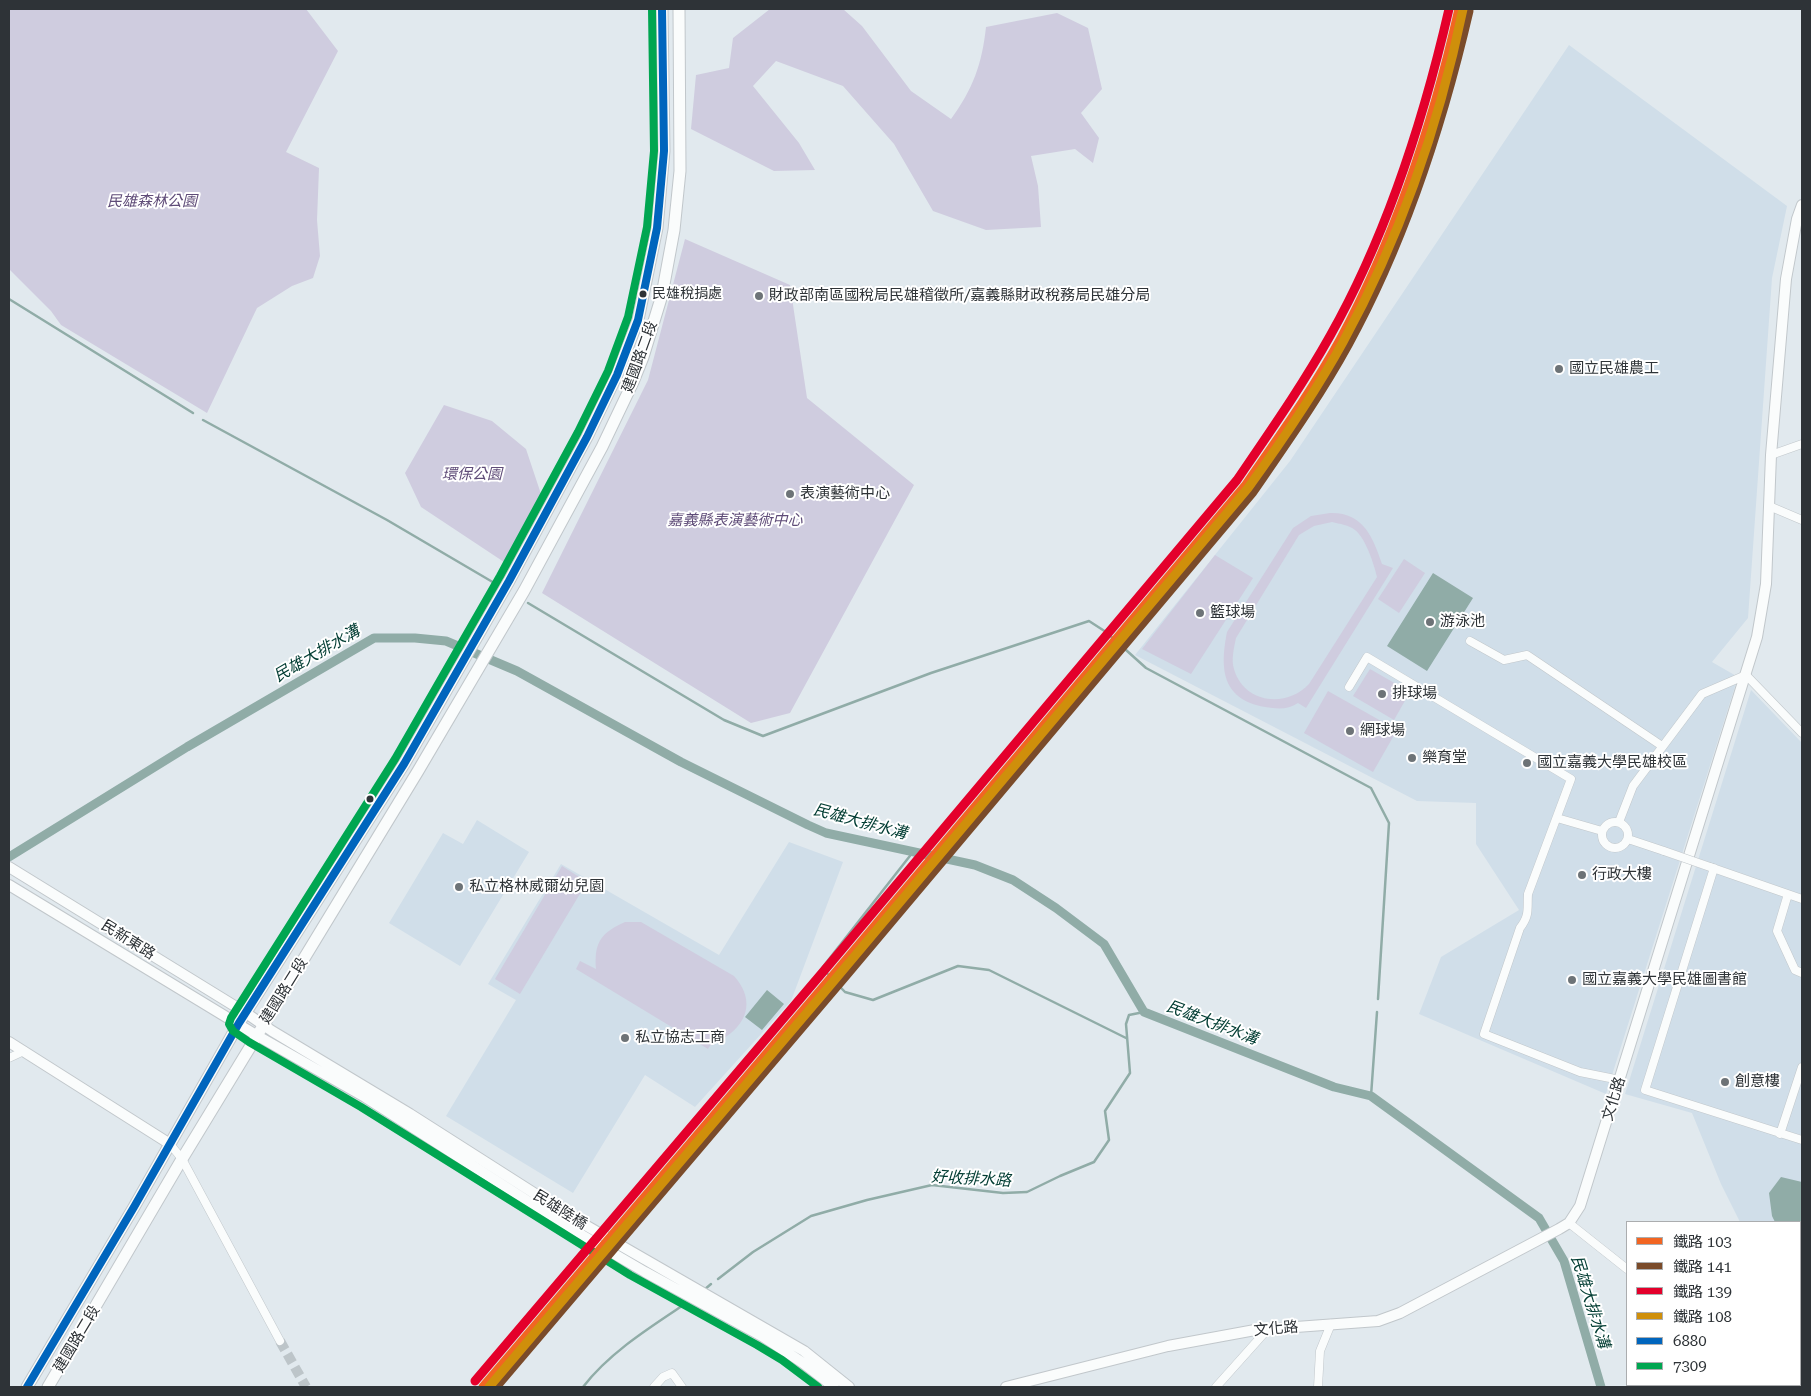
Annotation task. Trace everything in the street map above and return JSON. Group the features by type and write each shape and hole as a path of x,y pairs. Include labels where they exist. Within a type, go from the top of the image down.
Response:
{"main road":[{"name":"建國路二段","path":"26,1387 170,1144 239,1023 404,764 477,637 582,445 617,375 638,320 658,228 664,151 662,9"},
{"name":"建國路二段","path":"48,1387 256,1035 264,1026 524,591 602,447 633,382 662,295 672,239 680,171 679,9"},
{"path":"664,151 679,151"}],"street":[{"name":"文化路","path":"1006,1387 1168,1346 1267,1330 1378,1321 1400,1313 1569,1223 1580,1206 1757,637 1766,584 1771,455 1786,279 1797,219 1802,205"},
{"path":"1771,455 1802,444"},
{"path":"1769,506 1802,520"},
{"path":"1470,641 1504,660 1527,655 1662,746"},
{"path":"1349,687 1367,657 1571,779 1528,894 1527,919 1520,928 1484,1034 1580,1072 1620,1080"},
{"path":"1619,822 1634,786 1702,694 1746,675 1802,733"},
{"path":"1557,818 1602,831"},
{"path":"1615,821 1619,822 1626,828 1628,839 1624,845 1611,848 1602,840 1602,831 1607,824 1615,821"},
{"path":"1628,839 1802,899"},
{"name":"民新東路","path":"9,867 246,1013 329,1071"},
{"path":"1712,867 1645,1090 1802,1140"},
{"name":"民新東路","path":"9,885 256,1035 329,1071"},
{"path":"1788,894 1777,931 1795,970 1802,973"},
{"path":"9,1042 170,1144 182,1159 280,1341"},
{"path":"9,1058 24,1051"},
{"path":"1780,1134 1802,1067"},
{"name":"民雄陸橋","path":"329,1071 573,1218 804,1351 840,1385"},
{"path":"1569,1223 1626,1267"},
{"path":"1318,1387 1320,1351 1331,1324"},
{"path":"1216,1387 1267,1330"},
{"path":"654,1387 663,1378 672,1373 682,1387"}],"shaded area":[{"path":"1569,45 1787,206 1772,278 1748,618 1712,662 1738,677 1606,1094 1419,1014 1441,957 1519,910 1476,844 1476,803 1417,801 1135,655 1290,461"},
{"name":"游泳池","path":"1433,573 1473,598 1427,671 1387,646"},
{"name":"國立嘉義大學民雄校區","path":"1751,690 1802,743 1802,1373 1801,1221 1740,1221 1721,1184 1692,1113 1625,1094"},
{"name":"私立格林威爾幼兒園","path":"477,820 529,852 460,966 389,923 443,833 463,844"},
{"name":"私立協志工商","path":"789,842 843,862 791,1001 695,1107 645,1075 573,1193 446,1116 516,1000 488,984 561,864 719,955"},
{"path":"767,990 784,1004 762,1030 745,1017"},
{"path":"1781,1177 1802,1182 1802,1246 1801,1221 1774,1221 1769,1193"},
{"path":"1636,1386 1748,1386 1748,1387"}],"green space":[{"name":"民雄森林公園","path":"9,9 306,9 338,51 286,152 319,168 317,220 320,256 313,278 292,286 257,308 207,413 61,325 51,311 9,269"},
{"path":"770,9 843,9 862,26 911,91 951,119 959,108 975,76 982,53 986,27 1057,13 1088,28 1102,89 1081,113 1099,138 1093,163 1075,149 1031,156 1038,186 1041,227 986,230 933,211 894,144 843,86 776,61 753,86 799,143 815,170 774,171 691,129 696,75 729,68 733,38"},
{"name":"嘉義縣表演藝術中心","path":"685,239 790,285 807,398 914,485 790,713 751,723 542,593 648,380"},
{"name":"環保公園","path":"444,405 492,421 526,449 542,497 504,562 421,507 405,473"},
{"path":"1330,513 1341,514 1359,522 1375,544 1382,564 1393,568 1306,708 1298,703 1286,708 1278,708 1250,703 1232,689 1227,680 1224,658 1227,632 1293,528 1311,516","holes":["1332,522 1350,527 1359,534 1369,552 1377,577 1309,684 1300,692 1289,697 1267,699 1256,695 1239,681 1234,669 1233,658 1236,638 1299,535 1314,526"]},
{"name":"籃球場","path":"1215,555 1253,578 1191,674 1142,649"},
{"path":"1404,559 1425,573 1399,613 1378,599"},
{"name":"排球場","path":"1370,669 1410,692 1394,720 1353,696"},
{"name":"網球場","path":"1328,691 1397,730 1373,772 1304,733"},
{"path":"562,866 587,882 520,994 495,979"},
{"path":"625,922 641,922 734,976 744,992 746,1000 744,1016 735,1030 712,1044 708,1049 576,969 580,961 596,969 596,952 601,940 610,930"}],"waterway":[{"path":"9,299 193,413"},
{"path":"203,420 387,520 496,584"},
{"path":"528,603 724,720 763,736 931,673 1089,621 1106,632 1146,668 1371,788 1389,823 1378,999"},
{"name":"民雄大排水溝","path":"9,857 187,747 374,638 415,638 446,641 517,671 681,762 826,833 975,865 1013,880 1056,908 1104,944 1144,1012 1334,1087 1371,1096 1539,1218 1564,1261 1601,1387"},
{"path":"913,852 822,968 845,992 873,1000 958,966 989,970 1126,1038"},
{"name":"好收排水路","path":"718,1279 753,1252 811,1216 867,1200 932,1185 1003,1193 1027,1192 1094,1162 1109,1140 1105,1111 1130,1073 1126,1024 1129,1015 1144,1012"},
{"path":"1371,1096 1377,1012"},
{"name":"好收排水路","path":"704,1290 711,1284"},
{"name":"好收排水路","path":"583,1387 617,1352 685,1304"}],"tunnel":[{"path":"280,1341 306,1387"}],"rail line":[{"name":"139","path":"475,1381 828,966 1237,480 1319,355 1369,258 1386,218 1415,135 1449,9"},
{"name":"103","path":"483,1387 836,972 1245,486 1318,378 1340,340 1379,261 1425,137 1459,9"},
{"name":"108","path":"489,1387 827,989 1248,488 1261,470 1298,416 1343,342 1364,303 1400,222 1430,138 1463,9"},
{"name":"141","path":"496,1387 844,978 1253,492 1326,383 1348,345 1387,265 1420,182 1434,140 1447,98 1469,11"}],"transit line":[{"name":"7309","path":"652,9 654,151 647,227 628,317 608,371 578,432 500,576 395,759 229,1024 233,1031 249,1042 361,1107 630,1275 782,1360 818,1387"},
{"name":"6880","path":"27,1387 134,1207 239,1023 404,764 509,581 587,437 617,375 638,320 657,228 664,151 662,9"}],"place":[{"name":"民雄稅捐處","path":"643,294"},
{"name":"財政部南區國稅局民雄稽徵所/嘉義縣財政稅務局民雄分局","path":"759,296"},
{"name":"國立民雄農工","path":"1559,369"},
{"name":"表演藝術中心","path":"790,494"},
{"name":"籃球場","path":"1200,613"},
{"name":"游泳池","path":"1430,622"},
{"name":"排球場","path":"1382,694"},
{"name":"網球場","path":"1350,731"},
{"name":"樂育堂","path":"1412,758"},
{"name":"國立嘉義大學民雄校區","path":"1527,763"},
{"name":"行政大樓","path":"1582,875"},
{"name":"私立格林威爾幼兒園","path":"459,887"},
{"name":"國立嘉義大學民雄圖書館","path":"1572,980"},
{"name":"私立協志工商","path":"625,1038"},
{"name":"創意樓","path":"1725,1082"}]}
